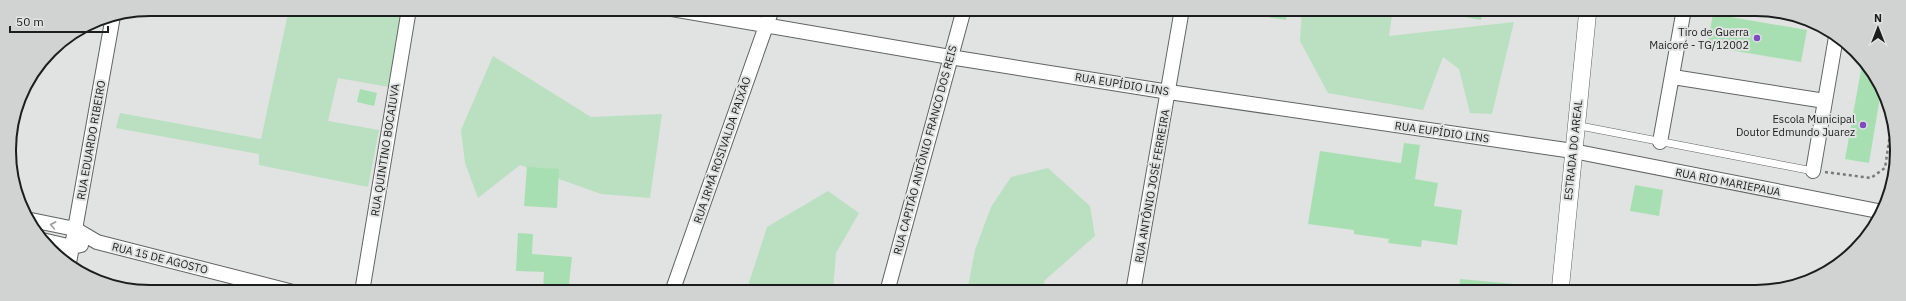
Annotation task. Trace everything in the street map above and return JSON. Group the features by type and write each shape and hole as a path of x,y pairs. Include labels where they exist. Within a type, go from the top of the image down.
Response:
{"street":[{"name":"RUA QUINTINO BOCAIUVA","path":"363,285 408,16"},
{"name":"RUA EUPÍDIO LINS","path":"713,16 950,57 1169,92 1572,151"},
{"name":"RUA IRMÃ ROSIVALDA PAIXÃO","path":"674,285 769,16"},
{"name":"RUA CAPITÃO ANTÔNIO FRANCO DOS REIS","path":"889,285 962,16"},
{"name":"RUA ANTÔNIO JOSÉ FERREIRA","path":"1134,285 1169,92 1181,16"},
{"name":"ESTRADA DO AREAL","path":"1561,285 1572,151 1587,16"},
{"path":"1660,142 1683,16"},
{"name":"RUA EDUARDO RIBEIRO","path":"70,258 112,22"},
{"path":"1813,171 1835,43"},
{"path":"1673,77 1825,101"},
{"name":"RUA RIO MARIEPAUA","path":"1572,151 1876,211"},
{"name":"RUA 15 DE AGOSTO","path":"36,221 75,229 97,242 266,285"},
{"name":"RUA 15 DE AGOSTO","path":"52,242 72,247 97,242"}],"lane":[{"path":"1575,125 1813,171"}],"path":[{"path":"1813,171 1871,178 1886,168 1889,141"}],"green space":[{"path":"287,16 402,16 389,87 338,78 328,121 379,130 368,187 259,165 259,154 116,128 120,113 261,139"},
{"path":"1302,16 1392,16 1389,36 1514,22 1492,114 1470,113 1459,69 1443,57 1423,110 1328,93 1300,41"},
{"path":"493,56 591,117 662,114 650,198 601,194 520,165 478,198 465,163 461,130"},
{"path":"1048,168 1090,206 1095,236 1044,281 1045,285 968,285 975,250 991,207 1011,177"},
{"path":"828,191 859,213 836,253 833,285 748,285 767,227"}],"building":[{"path":"1261,16 1287,16 1286,20"},
{"path":"1460,16 1482,16 1481,20"},
{"name":"Tiro de Guerra Maicoré - TG/12002","path":"1713,16 1725,16 1807,30 1801,62 1707,46"},
{"name":"Escola Municipal Doutor Edmundo Juarez","path":"1861,68 1872,83 1880,99 1869,163 1845,159"},
{"path":"360,89 377,93 374,106 357,102"},
{"path":"1404,143 1420,145 1415,179 1438,183 1434,206 1462,210 1457,245 1422,240 1421,247 1388,243 1389,239 1354,234 1354,230 1308,224 1320,151 1401,163"},
{"path":"527,167 559,169 557,208 524,206"},
{"path":"1635,185 1663,190 1659,216 1630,211"},
{"path":"518,233 533,234 532,254 572,257 569,285 543,285 544,272 516,271"},
{"path":"1460,279 1514,284 1514,285 1460,285"}],"place":[{"name":"Tiro de Guerra Maicoré - TG/12002","path":"1757,38"},
{"name":"Escola Municipal Doutor Edmundo Juarez","path":"1863,125"}]}
